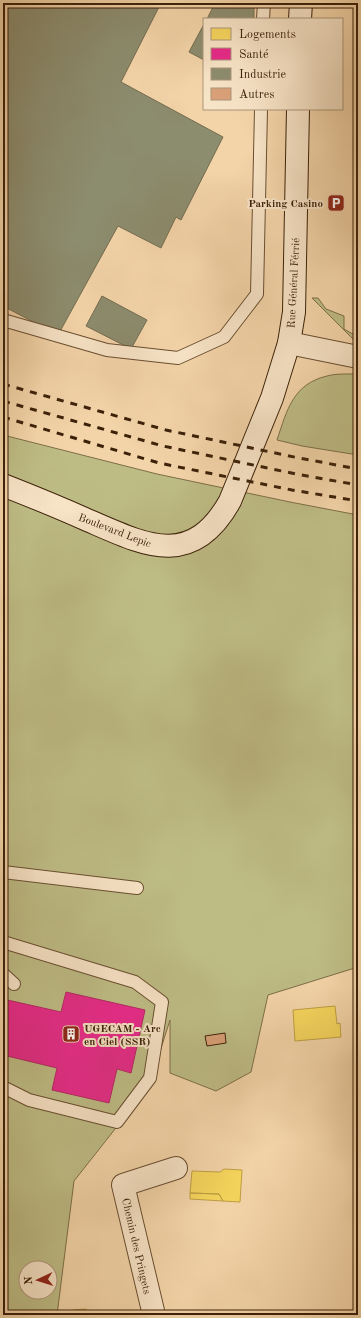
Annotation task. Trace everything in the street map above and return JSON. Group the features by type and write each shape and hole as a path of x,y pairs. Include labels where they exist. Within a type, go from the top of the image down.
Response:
{"main road":[{"path":"300,3 300,18"},
{"name":"Rue Général Férrié","path":"242,472 269,408 289,342 294,312 298,110"},
{"path":"289,342 358,357"},
{"name":"Boulevard Lepic","path":"3,485 137,541 158,546 170,546 192,540 211,528 222,515 230,501 242,472"},
{"name":"Chemin des Pringets","path":"154,1315 123,1185 176,1168"}],"lane":[{"path":"264,3 264,18"},
{"path":"3,320 107,350 178,358 224,337 257,294 261,110"},
{"path":"3,872 137,888"},
{"path":"3,942 136,982 162,1002 150,1078 117,1122 29,1100 3,1087"},
{"path":"3,974 14,984"}],"shaded area":[{"path":"312,298 318,298 326,309 344,316 344,329 358,337 358,344"},
{"path":"358,374 358,455 302,446 277,440 288,409 299,392 306,385 327,376"},
{"path":"3,435 157,474 358,515 358,967 268,995 251,1072 216,1091 170,1073 170,1020 149,1086 74,1181 57,1315 3,1315"}],"building: Logements":[{"path":"335,1006 337,1024 340,1023 341,1037 295,1041 293,1010"},
{"path":"224,1169 242,1170 240,1202 223,1201 219,1194 190,1193 192,1171 220,1172"},
{"path":"190,1193 219,1194 223,1201 190,1199"},
{"path":"86,1309 87,1314 110,1312 111,1315 74,1315 73,1310"},
{"path":"198,1310 199,1315 169,1315"}],"building: Santé":[{"name":"UGECAM - Arc en Ciel (SSR)","path":"66,992 145,1010 131,1073 117,1069 109,1103 52,1090 57,1068 3,1055 3,999 61,1012"}],"building: Industrie":[{"path":"3,3 161,3 121,82 223,137 181,220 176,217 161,248 118,226 58,335 3,306"},
{"path":"215,3 254,3 254,18 208,18"},
{"path":"203,26 203,59 189,52"},
{"path":"102,296 147,320 131,349 86,326"}],"building: Autres":[{"path":"225,1033 226,1043 207,1046 205,1036"}],"railway":[{"path":"3,384 166,430 358,469"},
{"path":"3,401 163,446 296,474 358,485"},
{"path":"3,417 159,463 292,490 358,501"}],"place":[{"name":"Parking Casino","path":"336,203"},
{"name":"UGECAM - Arc en Ciel (SSR)","path":"71,1034"}]}
